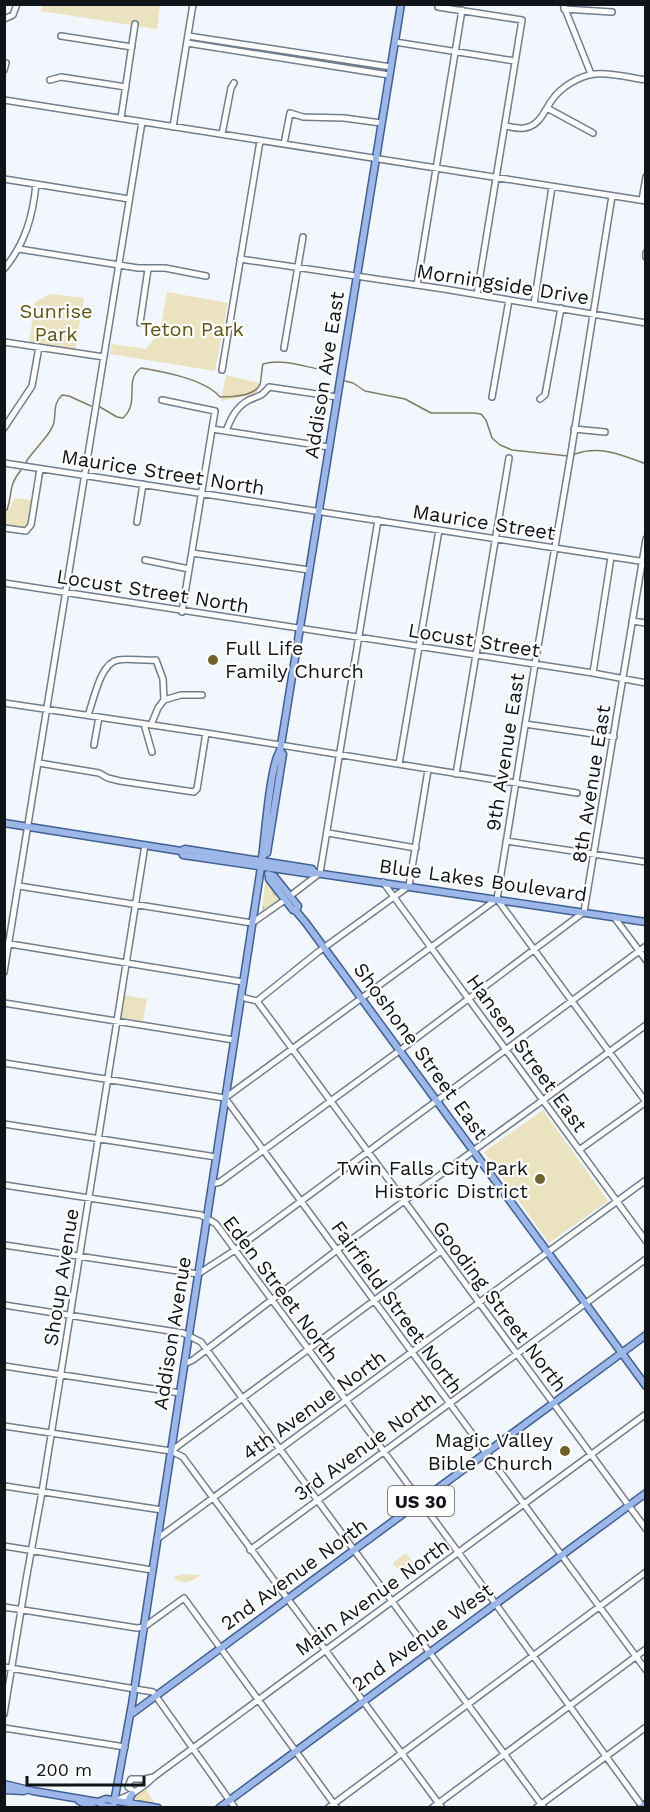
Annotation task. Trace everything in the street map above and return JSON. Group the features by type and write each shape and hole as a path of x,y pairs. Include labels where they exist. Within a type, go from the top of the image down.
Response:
{"main road":[{"name":"Addison Ave East","path":"262,861 267,853 283,754 279,747 401,4"},
{"name":"Blue Lakes Boulevard","path":"4,823 181,851 183,855 262,861 312,874 383,882 645,922"},
{"name":"Shoshone Street East","path":"262,861 269,875 274,876 287,898 298,906 296,911 645,1386"},
{"name":"Addison Avenue","path":"114,1805 144,1627 262,861"},
{"name":"US 30","path":"621,1353 645,1335"},
{"name":"2nd Avenue North","path":"130,1715 621,1353"},
{"name":"2nd Avenue West","path":"219,1808 645,1493"},
{"path":"4,1784 74,1798 96,1805 132,1804 158,1808"},
{"path":"4,1790 33,1791"},
{"path":"132,1804 129,1799 134,1793"}],"street":[{"path":"4,19 13,15 17,4"},
{"path":"173,127 193,4"},
{"path":"438,7 522,20 477,294"},
{"path":"591,74 564,7 612,12"},
{"path":"417,285 462,10"},
{"path":"121,118 135,24"},
{"path":"62,36 132,47"},
{"path":"188,36 390,67"},
{"path":"395,42 515,61"},
{"path":"187,43 389,75"},
{"path":"4,70 6,63"},
{"path":"505,126 530,127 543,116 550,101 564,88 591,74 645,80"},
{"path":"50,80 61,77 126,87"},
{"path":"222,134 234,83"},
{"path":"4,100 644,201 645,177"},
{"path":"547,108 592,133"},
{"path":"284,144 290,112 303,117 344,118 381,123"},
{"path":"4,972 6,943 29,827 142,122"},
{"path":"222,370 260,141"},
{"path":"4,179 129,199"},
{"path":"4,269 19,249 32,214 36,184"},
{"path":"534,304 552,187"},
{"name":"9th Avenue East","path":"497,899 612,196"},
{"path":"284,348 303,237"},
{"path":"19,249 119,266 165,268 206,276"},
{"name":"Morningside Drive","path":"240,259 477,294 645,323"},
{"path":"140,323 148,269"},
{"path":"492,397 509,300"},
{"path":"540,399 545,395 561,308"},
{"path":"4,342 104,357"},
{"path":"4,428 32,386 39,347"},
{"path":"226,431 238,408 249,400 263,395 269,387 337,397"},
{"path":"162,400 215,411 182,612"},
{"path":"212,429 329,447"},
{"path":"574,429 605,432"},
{"path":"456,774 509,458"},
{"name":"Maurice Street North","path":"4,463 318,511"},
{"path":"4,528 26,531 31,525 40,469"},
{"path":"137,522 143,484"},
{"name":"Maurice Street","path":"318,511 644,561"},
{"path":"19,886 252,923 318,873 328,833 378,520"},
{"path":"399,764 439,530"},
{"name":"8th Avenue East","path":"584,912 644,561 645,539"},
{"path":"192,553 309,570"},
{"path":"593,673 611,557"},
{"path":"145,560 189,568"},
{"name":"Locust Street North","path":"4,583 298,628"},
{"path":"632,621 645,623"},
{"name":"Locust Street","path":"298,628 645,683"},
{"path":"88,715 102,673 110,663 118,660 156,660 163,679 164,700"},
{"path":"152,752 148,725 164,700 181,695 202,695"},
{"path":"4,703 577,793"},
{"path":"94,745 99,717"},
{"path":"525,724 614,737"},
{"path":"39,763 99,773 120,781 194,792 197,789 206,733"},
{"path":"241,997 257,1001 324,948 409,886 428,770"},
{"path":"328,833 416,848"},
{"path":"506,841 645,862"},
{"name":"Shoup Avenue","path":"4,1714 42,1492 145,845"},
{"name":"Hansen Street East","path":"383,882 645,1241"},
{"path":"4,1063 225,1098 497,899 645,1102 579,1150"},
{"path":"212,1184 220,1182 264,1150 584,912"},
{"path":"614,917 645,960"},
{"path":"4,919 12,920"},
{"path":"6,943 243,981"},
{"path":"4,1245 198,1274 235,1250 645,946"},
{"name":"Gooding Street North","path":"257,1001 645,1529"},
{"path":"4,1003 234,1040"},
{"path":"184,1364 645,1024"},
{"name":"Fairfield Street North","path":"225,1098 645,1670"},
{"path":"4,1124 216,1157"},
{"name":"4th Avenue North","path":"157,1539 645,1180"},
{"path":"4,1185 207,1217"},
{"name":"Eden Street North","path":"207,1217 216,1224 643,1806"},
{"path":"171,1451 441,1251"},
{"name":"3rd Avenue North","path":"250,1550 645,1258"},
{"path":"4,1305 183,1333 201,1342 540,1806 645,1727"},
{"path":"4,1366 180,1393"},
{"name":"Main Avenue North","path":"114,1805 134,1793 645,1414"},
{"path":"4,1426 171,1451 183,1457 440,1805"},
{"path":"4,1486 162,1510"},
{"path":"4,1546 152,1570"},
{"path":"328,1808 335,1805 466,1703 645,1572"},
{"path":"4,1606 137,1628 144,1627 184,1598 335,1805"},
{"path":"432,1808 440,1805 504,1754 645,1649"},
{"path":"4,1667 150,1691 156,1696 235,1808"},
{"path":"4,1728 125,1747"},
{"path":"134,1793 128,1787 130,1780 155,1776"}],"green space":[{"path":"42,5 160,5 157,29 41,11"},
{"name":"Teton Park","path":"167,292 228,303 215,371 110,354 112,344 146,349 160,331"},
{"name":"Sunrise Park","path":"51,294 84,298 75,350 29,343 35,302"},
{"path":"226,375 259,383 256,394 221,401"},
{"path":"15,498 31,500 27,528 5,525 6,514"},
{"path":"268,882 279,899 266,910 262,910 265,883"},
{"path":"124,995 147,999 143,1021 120,1017"},
{"path":"543,1110 608,1201 549,1243 484,1152"},
{"path":"406,1553 419,1571 406,1581 393,1563"},
{"path":"183,1574 201,1575 187,1582 173,1577"},
{"path":"146,1789 156,1805 132,1802 133,1797"}],"waterway":[{"path":"100,407 123,418 131,405 133,379 141,368 172,374 205,385 220,397 243,395 254,391 260,384 263,364 270,362 286,362 323,370"},
{"path":"345,381 365,391 405,399 431,413 481,414 486,420 492,438 500,445 512,450 568,456"},
{"path":"26,462 53,427 56,405 62,395 91,406"},
{"path":"575,454 584,451 602,451 646,464"},
{"path":"4,511 7,510 12,485 21,470"}],"place":[{"name":"Full Life Family Church","path":"213,660"},
{"name":"Twin Falls City Park Historic District","path":"540,1179"},
{"name":"Magic Valley Bible Church","path":"565,1451"}]}
